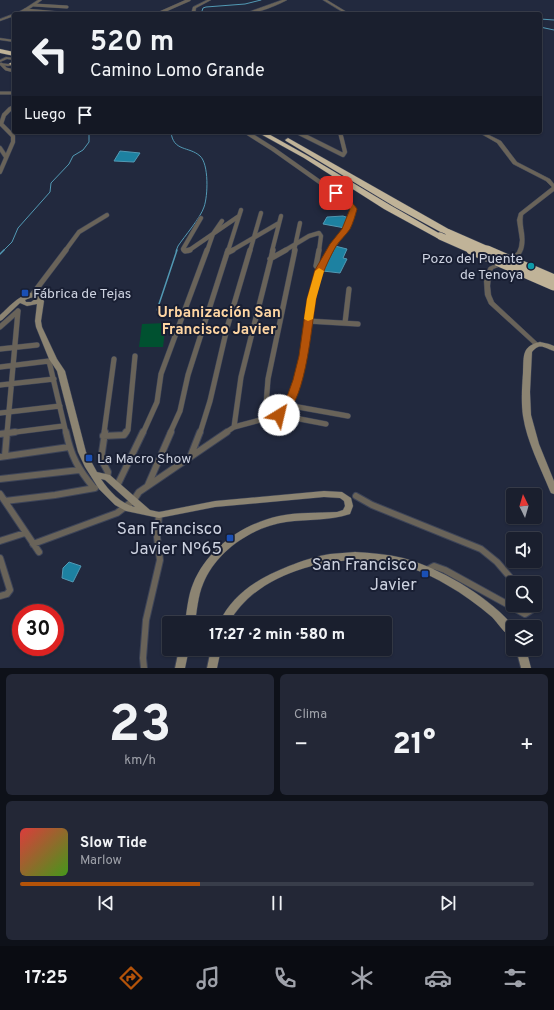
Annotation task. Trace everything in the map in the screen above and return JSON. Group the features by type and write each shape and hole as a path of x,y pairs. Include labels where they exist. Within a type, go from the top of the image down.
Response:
{"highway":[{"path":"0,47 12,50"},
{"path":"0,51 12,60"},
{"path":"264,134 387,207 440,236 505,266 554,286"},
{"path":"277,134 398,205 449,233 511,262 554,279"}],"main road":[{"path":"0,319 36,302 35,297"},
{"path":"22,299 35,297 41,301 39,327 65,384 82,452 89,467 95,475 98,487 126,508 158,515 214,504 324,494 342,495 348,500 349,506 347,512 337,515 273,521 253,528 236,538 218,554 203,573 198,585 191,616"},
{"path":"22,299 23,303 37,308 39,312"},
{"path":"15,311 22,299"},
{"path":"554,349 545,344 536,344 531,347 528,352 527,415 537,448 554,491"},
{"path":"95,475 107,477 149,514"},
{"path":"227,616 244,594 265,580 289,569 318,560 346,555 368,555 417,566 440,575 491,610 506,626"},
{"path":"180,668 183,656"},
{"path":"212,668 215,656"},
{"path":"523,656 526,668"}],"street":[{"path":"20,12 34,5 40,0"},
{"path":"162,12 189,0"},
{"path":"193,12 194,8 209,0"},
{"path":"252,12 284,0"},
{"path":"325,0 345,12"},
{"path":"34,5 67,7"},
{"path":"25,10 48,12"},
{"path":"0,20 12,15"},
{"path":"0,39 12,41"},
{"path":"0,61 8,58 12,60"},
{"path":"0,61 12,61"},
{"path":"0,61 6,69 12,70"},
{"path":"6,69 12,62"},
{"path":"0,93 12,93"},
{"path":"0,172 13,142 13,136 1,124 4,115 12,107"},
{"path":"249,134 273,149 353,206 354,209 346,229 334,244 320,270 311,299 298,380 293,394 279,415"},
{"path":"301,134 343,154 345,152 340,134"},
{"path":"484,134 499,142 515,163 548,180 554,187 521,214 519,218 523,243 522,250 518,255 491,268 488,272 487,296 491,303 536,344"},
{"path":"0,148 6,157"},
{"path":"148,486 180,411 188,375 240,213 213,234 188,251 185,251 183,249 201,218"},
{"path":"191,456 201,435 206,418 221,350 261,213"},
{"path":"35,297 80,232 107,215"},
{"path":"234,428 241,378 281,216"},
{"path":"117,486 141,440 157,402 161,374 213,234 222,221"},
{"path":"265,418 268,379 300,222"},
{"path":"227,253 279,224"},
{"path":"270,259 310,236 319,233 321,236 316,266 320,270"},
{"path":"345,323 349,289"},
{"path":"0,327 15,311"},
{"path":"15,311 15,348 12,384 7,434 2,456 68,447"},
{"path":"308,321 358,324"},
{"path":"0,349 37,345"},
{"path":"103,436 124,435 128,430 135,356"},
{"path":"107,477 108,472 101,459 114,359"},
{"path":"0,367 49,361 68,447 79,470 98,487"},
{"path":"0,386 54,379"},
{"path":"287,405 348,416"},
{"path":"0,413 60,406"},
{"path":"33,544 117,513 126,508 139,492 234,428 279,415 326,424"},
{"path":"0,434 64,426"},
{"path":"0,479 79,470"},
{"path":"5,501 55,495 98,487"},
{"path":"0,494 39,552"},
{"path":"356,496 372,506 481,549 497,562 509,576"},
{"path":"144,668 143,652 146,620 160,560 157,537 158,515"},
{"path":"0,540 25,533"},
{"path":"0,558 2,572 10,590 7,594 0,596"},
{"path":"427,570 434,566 445,570 506,604"}],"green space":[{"path":"166,323 163,347 139,347 142,324"}],"water":[{"path":"120,151 140,153 134,162 114,161"},
{"path":"343,216 349,218 345,228 323,224 327,217"},
{"path":"335,246 347,249 343,258 347,259 340,273 323,271"},
{"path":"69,562 81,566 73,582 62,578 63,568"}],"waterway":[{"path":"202,12 203,8 206,7 245,4 261,0"},
{"path":"542,19 554,20"},
{"path":"542,27 554,30"},
{"path":"0,254 12,242 18,228 50,192 51,183 69,164 73,156 83,150 89,142 89,134"},
{"path":"171,134 172,138 178,146 200,156 205,166 207,180 204,207 176,251"},
{"path":"157,310 177,250"}],"slow traffic":[{"path":"308,319 311,299 319,271"}],"place":[{"name":"Pozo del Puente de Tenoya","path":"531,266"},
{"name":"Fábrica de Tejas","path":"25,293"},
{"name":"La Macro Show","path":"89,458"},
{"name":"San Francisco Javier Nº65","path":"230,538"},
{"name":"San Francisco Javier","path":"425,574"}],"district":[{"name":"Urbanización San Francisco Javier","path":"219,320"}],"route":[{"path":"279,415 284,411 293,394 298,380 311,299 320,270 334,244 341,233 346,229 354,209 353,206 336,193"}]}
